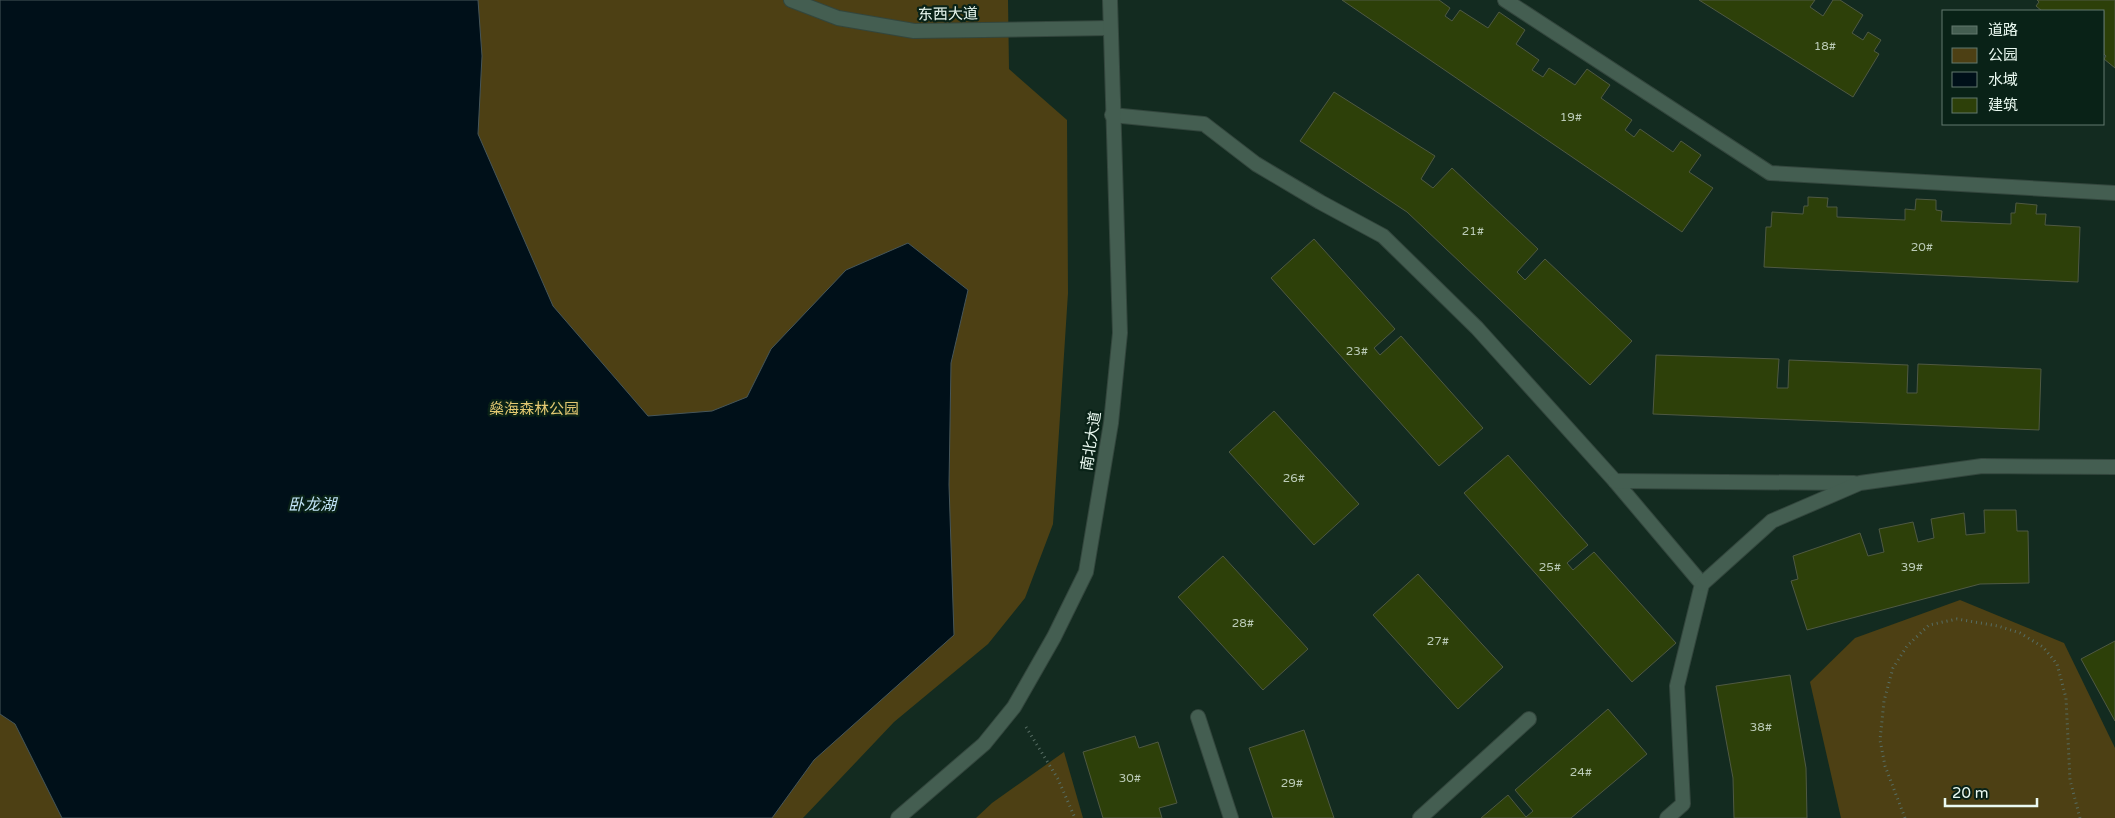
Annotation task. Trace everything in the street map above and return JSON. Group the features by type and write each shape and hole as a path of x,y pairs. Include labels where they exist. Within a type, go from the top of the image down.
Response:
{"street":[{"name":"东西大道","path":"791,0 838,18 914,32 1110,28"},
{"name":"南北大道","path":"898,818 984,744 1014,707 1054,637 1086,572 1112,423 1120,333 1110,0"},
{"path":"1505,0 1770,173 2115,193"},
{"path":"1112,115 1204,124 1256,164 1383,236 1477,328 1615,482 1702,584"},
{"path":"1615,482 1860,483 1982,466 2115,467"},
{"path":"1667,818 1682,804 1677,686 1702,584 1772,521 1860,483"},
{"path":"1198,717 1231,818"},
{"path":"1420,818 1529,719"}],"path":[{"path":"1905,818 1885,766 1880,740 1884,701 1893,668 1907,646 1929,625 1957,619 1998,626 2020,633 2043,647 2057,664 2066,698 2070,780 2080,818"},
{"path":"1014,707 1058,779 1075,818"}],"green space":[{"name":"卧龙湖","path":"0,0 1008,0 1009,69 1067,120 1068,293 1053,524 1025,598 988,644 894,722 803,818 0,818"},
{"path":"1960,600 2064,643 2115,748 2115,818 1841,818 1810,682 1855,638"},
{"path":"1064,752 1083,818 976,818 992,803"}],"water":[{"name":"卧龙湖","path":"0,0 478,0 482,56 478,134 553,306 648,416 712,411 747,397 771,349 846,270 908,243 968,290 951,363 949,485 954,635 814,760 772,818 62,818 15,724 0,714"}],"building":[{"path":"1342,0 1439,0 1450,8 1445,16 1452,21 1460,10 1488,28 1499,12 1525,30 1516,44 1539,60 1532,70 1543,77 1549,68 1575,85 1587,69 1610,85 1601,98 1632,120 1625,130 1634,137 1640,129 1673,152 1681,141 1701,155 1689,172 1713,188 1682,232"},
{"path":"1699,0 1815,0 1810,7 1823,16 1833,0 1840,0 1863,15 1852,33 1863,40 1868,32 1881,40 1874,51 1879,54 1853,97"},
{"path":"2037,0 2115,0 2115,68 2105,60 2105,10 2041,10 2036,6 2039,2"},
{"path":"1334,92 1435,156 1421,179 1433,188 1452,168 1538,249 1517,272 1525,280 1545,259 1632,341 1590,385 1407,212 1300,141"},
{"path":"1808,197 1828,198 1827,207 1837,207 1837,217 1905,220 1905,209 1915,210 1916,199 1936,200 1936,210 1942,211 1941,221 2011,224 2011,213 2015,213 2016,203 2037,205 2036,214 2046,214 2045,225 2080,227 2078,282 1764,267 1766,227 1771,227 1772,212 1803,214 1804,206 1808,206"},
{"path":"1314,239 1395,329 1374,348 1380,355 1401,336 1483,428 1439,466 1271,278"},
{"path":"1656,355 1779,359 1777,388 1788,388 1789,360 1908,365 1907,393 1917,393 1918,364 2041,369 2039,430 1653,414"},
{"path":"1274,411 1359,504 1314,545 1229,452"},
{"path":"1508,455 1588,545 1567,563 1573,570 1594,552 1676,643 1632,682 1464,493"},
{"path":"1984,510 2016,510 2017,531 2028,531 2029,583 1980,584 1807,630 1791,581 1798,579 1793,556 1860,533 1868,556 1884,552 1879,529 1913,522 1918,542 1934,538 1931,519 1964,513 1966,535 1985,533"},
{"path":"1223,556 1308,649 1263,690 1178,597"},
{"path":"1418,574 1503,667 1458,709 1373,615"},
{"path":"2115,641 2115,721 2081,659"},
{"path":"1790,675 1806,768 1807,818 1734,818 1733,778 1716,686"},
{"path":"1608,709 1647,754 1571,818 1481,818 1508,795 1526,817 1533,811 1515,790"},
{"path":"1304,730 1334,818 1273,818 1249,748"},
{"path":"1135,736 1139,748 1158,742 1177,803 1159,808 1162,818 1103,818 1083,752"}],"park label":[{"name":"燊海森林公园","path":"534,409"}]}
